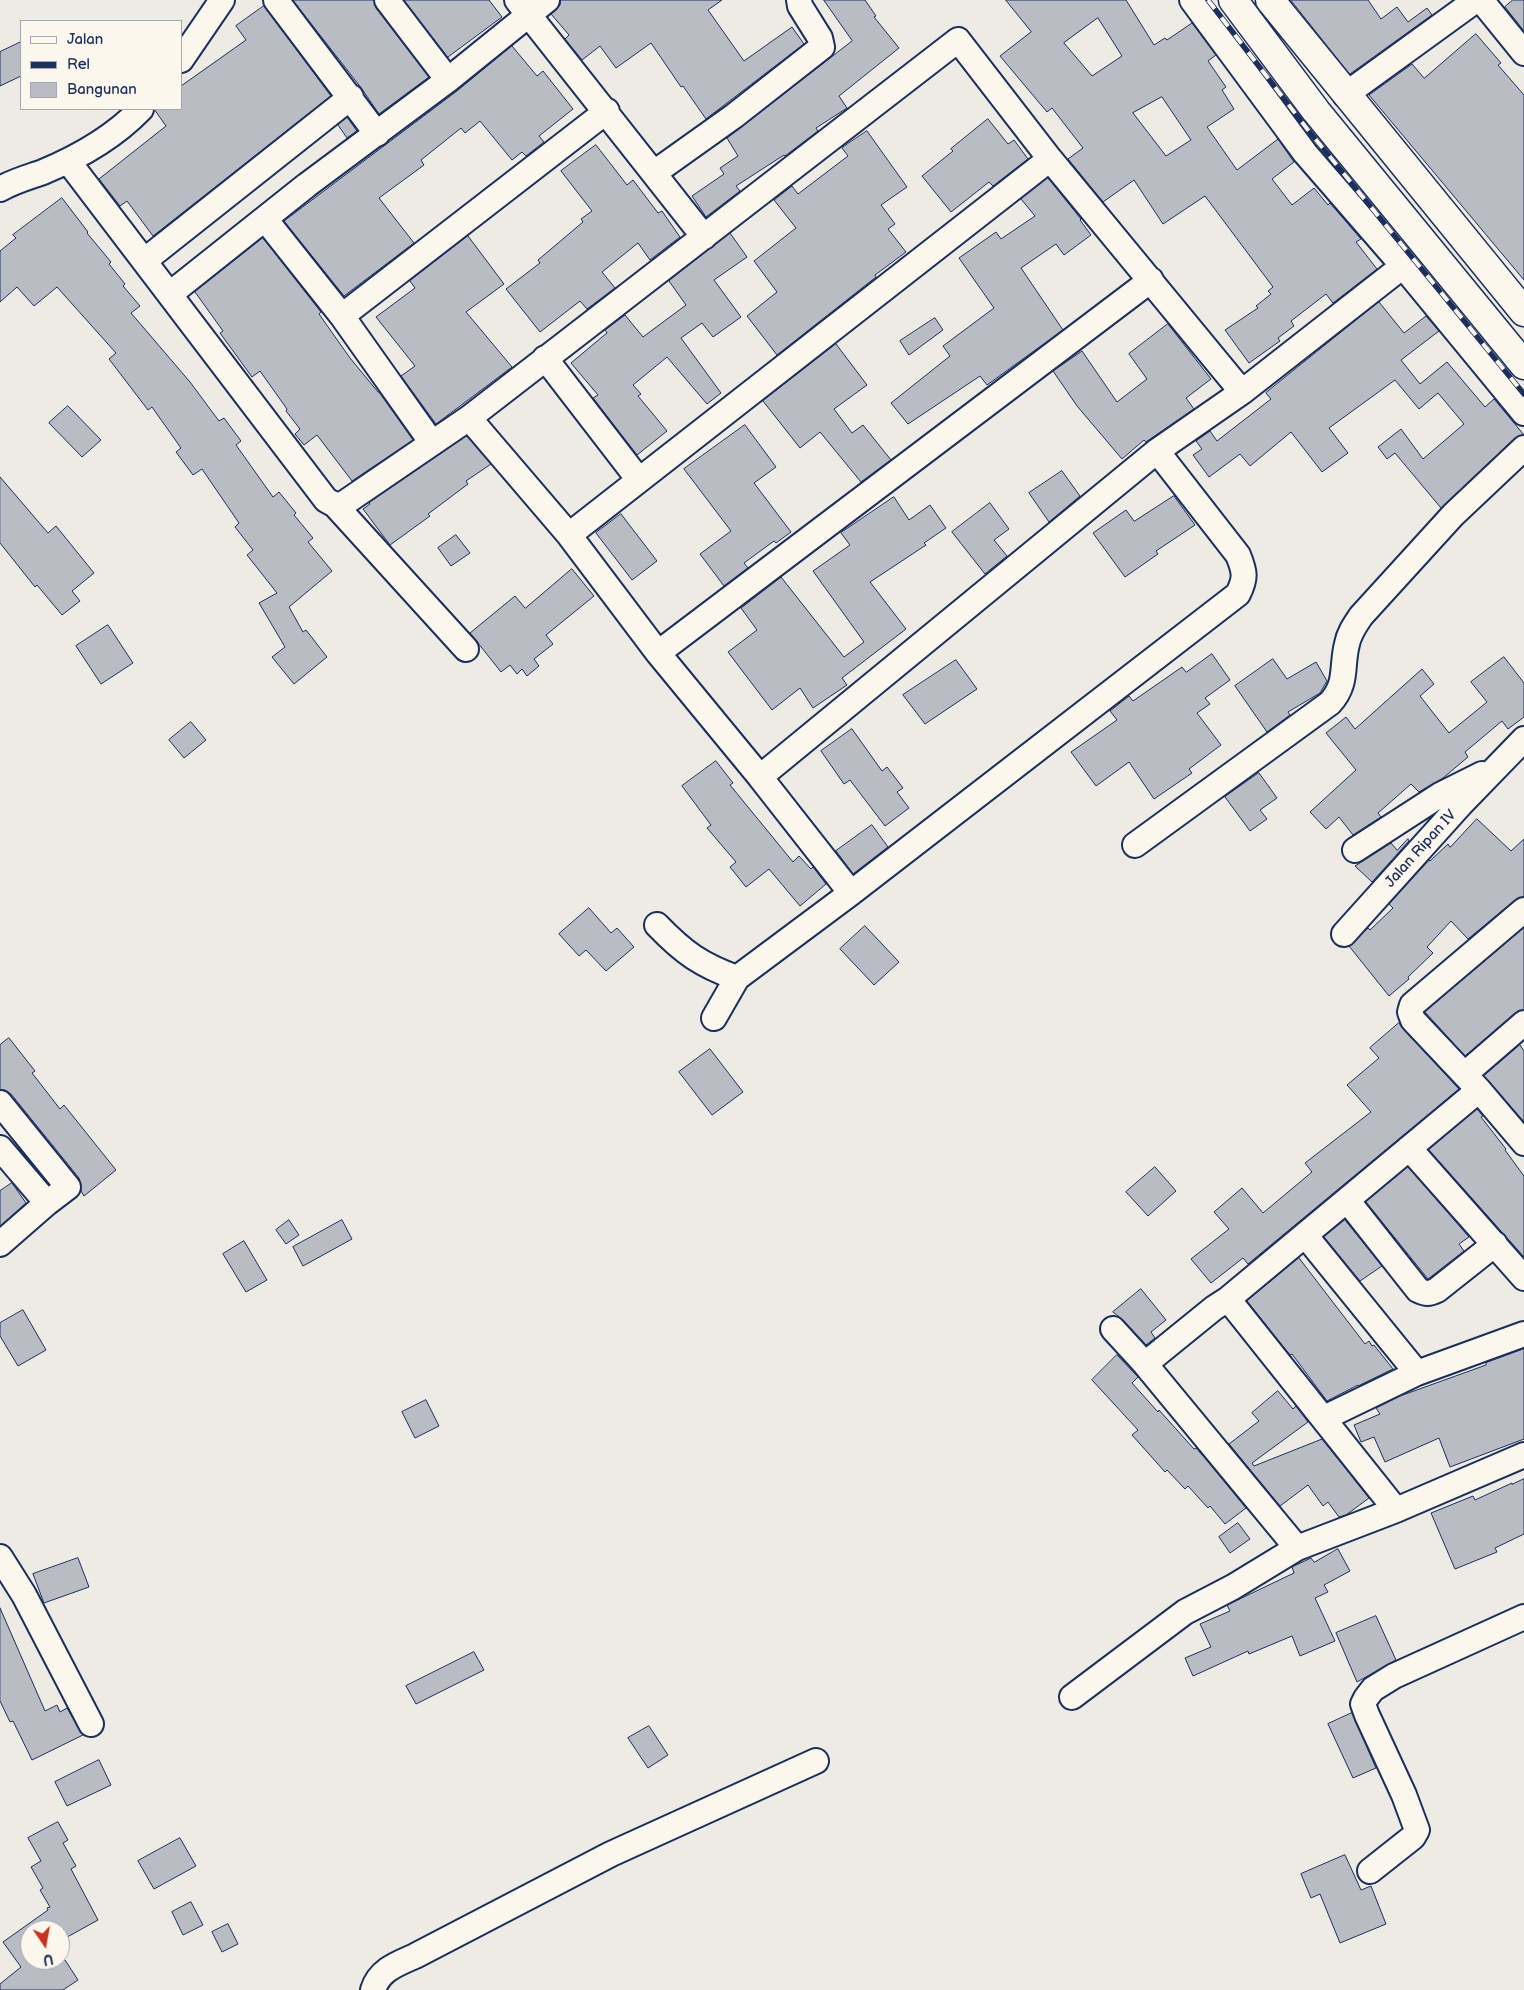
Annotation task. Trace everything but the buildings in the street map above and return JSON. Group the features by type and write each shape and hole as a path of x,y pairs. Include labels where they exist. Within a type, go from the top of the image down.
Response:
{"highway":[{"path":"1233,0 1316,111 1524,365"},
{"path":"1270,0 1524,312"}],"street":[{"path":"182,59 222,0"},
{"path":"276,0 378,134"},
{"path":"387,0 448,80"},
{"path":"170,294 448,80 523,8 547,0"},
{"path":"654,173 734,116 822,47 820,38 800,6 799,0"},
{"path":"1192,0 1305,153 1403,266 1524,413"},
{"path":"1346,95 1476,0"},
{"path":"1480,0 1524,53"},
{"path":"523,8 704,237"},
{"path":"334,505 343,504 469,418 958,40 1050,159 1242,392"},
{"path":"144,260 351,97"},
{"path":"0,189 9,183 68,161 107,138 140,110"},
{"path":"342,316 606,111"},
{"path":"569,535 1050,159"},
{"path":"68,161 326,500 334,505 466,649"},
{"path":"265,219 342,316 432,443"},
{"path":"760,777 1157,451 1242,392 1403,266"},
{"path":"658,653 1151,280"},
{"path":"545,358 639,480"},
{"path":"469,418 569,535 658,653 852,893"},
{"path":"1135,845 1330,702 1342,685 1346,646 1351,631 1360,616 1453,515 1524,448"},
{"path":"714,1018 737,978 852,893 1238,594 1245,580 1243,566 1238,555 1157,451"},
{"name":"Jalan Ripan IV","path":"1344,934 1461,804 1524,739"},
{"name":"Jalan Ripan IV","path":"1355,850 1440,795 1499,765"},
{"path":"1523,1141 1472,1082 1413,1020 1410,1012 1412,1006 1524,910"},
{"path":"657,925 674,943 702,963 737,978"},
{"path":"1145,1364 1214,1308 1228,1299 1409,1148 1472,1082 1524,1023"},
{"path":"0,1103 68,1187 47,1202 0,1244"},
{"path":"0,1148 47,1202"},
{"path":"1409,1148 1524,1278"},
{"path":"1347,1200 1418,1290 1425,1293 1430,1294 1436,1290 1495,1244"},
{"path":"1305,1235 1418,1373"},
{"path":"1228,1299 1396,1510"},
{"path":"1113,1329 1145,1364 1297,1548"},
{"path":"1324,1418 1418,1373 1524,1334"},
{"path":"1072,1697 1185,1612 1234,1587 1297,1548 1396,1510 1524,1455"},
{"path":"0,1557 24,1595 91,1724"},
{"path":"1370,1871 1413,1837 1417,1830 1404,1795 1367,1715 1363,1704 1366,1698 1373,1689 1394,1676 1524,1617"},
{"path":"373,1990 378,1978 388,1968 415,1956 611,1854 816,1761"}],"railway":[{"path":"1208,0 1308,130 1524,394"}]}
